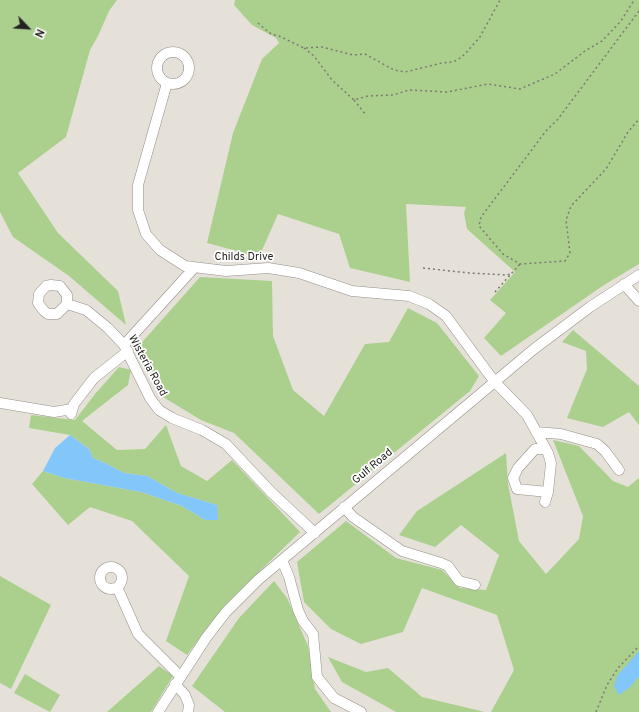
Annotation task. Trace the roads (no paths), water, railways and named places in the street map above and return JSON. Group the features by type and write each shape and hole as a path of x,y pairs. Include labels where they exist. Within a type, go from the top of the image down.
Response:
{"street":[{"name":"Childs Drive","path":"167,83 138,185 138,210 146,234 160,250 185,266 194,268 226,271 268,268 299,273 352,291 409,296 429,304 446,316 494,381 527,415 546,449 550,463 548,492 545,502"},
{"path":"0,403 54,412 71,412 74,404 94,378 126,348 194,268"},
{"name":"Gulf Road","path":"158,712 206,638 226,612 258,580 494,381 561,328 639,275"},
{"path":"624,284 639,301"},
{"name":"Wisteria Road","path":"67,304 86,310 108,328 126,348 150,398 159,410 172,418 202,430 226,444 271,492 315,533"},
{"path":"548,492 517,489 513,478 518,468 535,449 538,434 561,434 597,444 605,451 619,470"},
{"path":"535,449 546,449"},
{"path":"344,507 353,518 402,551 448,566 459,581 474,585"},
{"path":"282,560 289,577 298,610 303,621 313,634 317,677 334,698 361,712"},
{"path":"117,587 138,634 178,680 189,705 188,712"}],"water":[{"path":"70,435 89,449 93,458 124,473 147,476 177,493 217,505 218,520 205,520 182,506 141,492 64,478 43,471 55,448"},
{"path":"639,651 639,677 629,688 619,695 614,687 617,676"}]}
